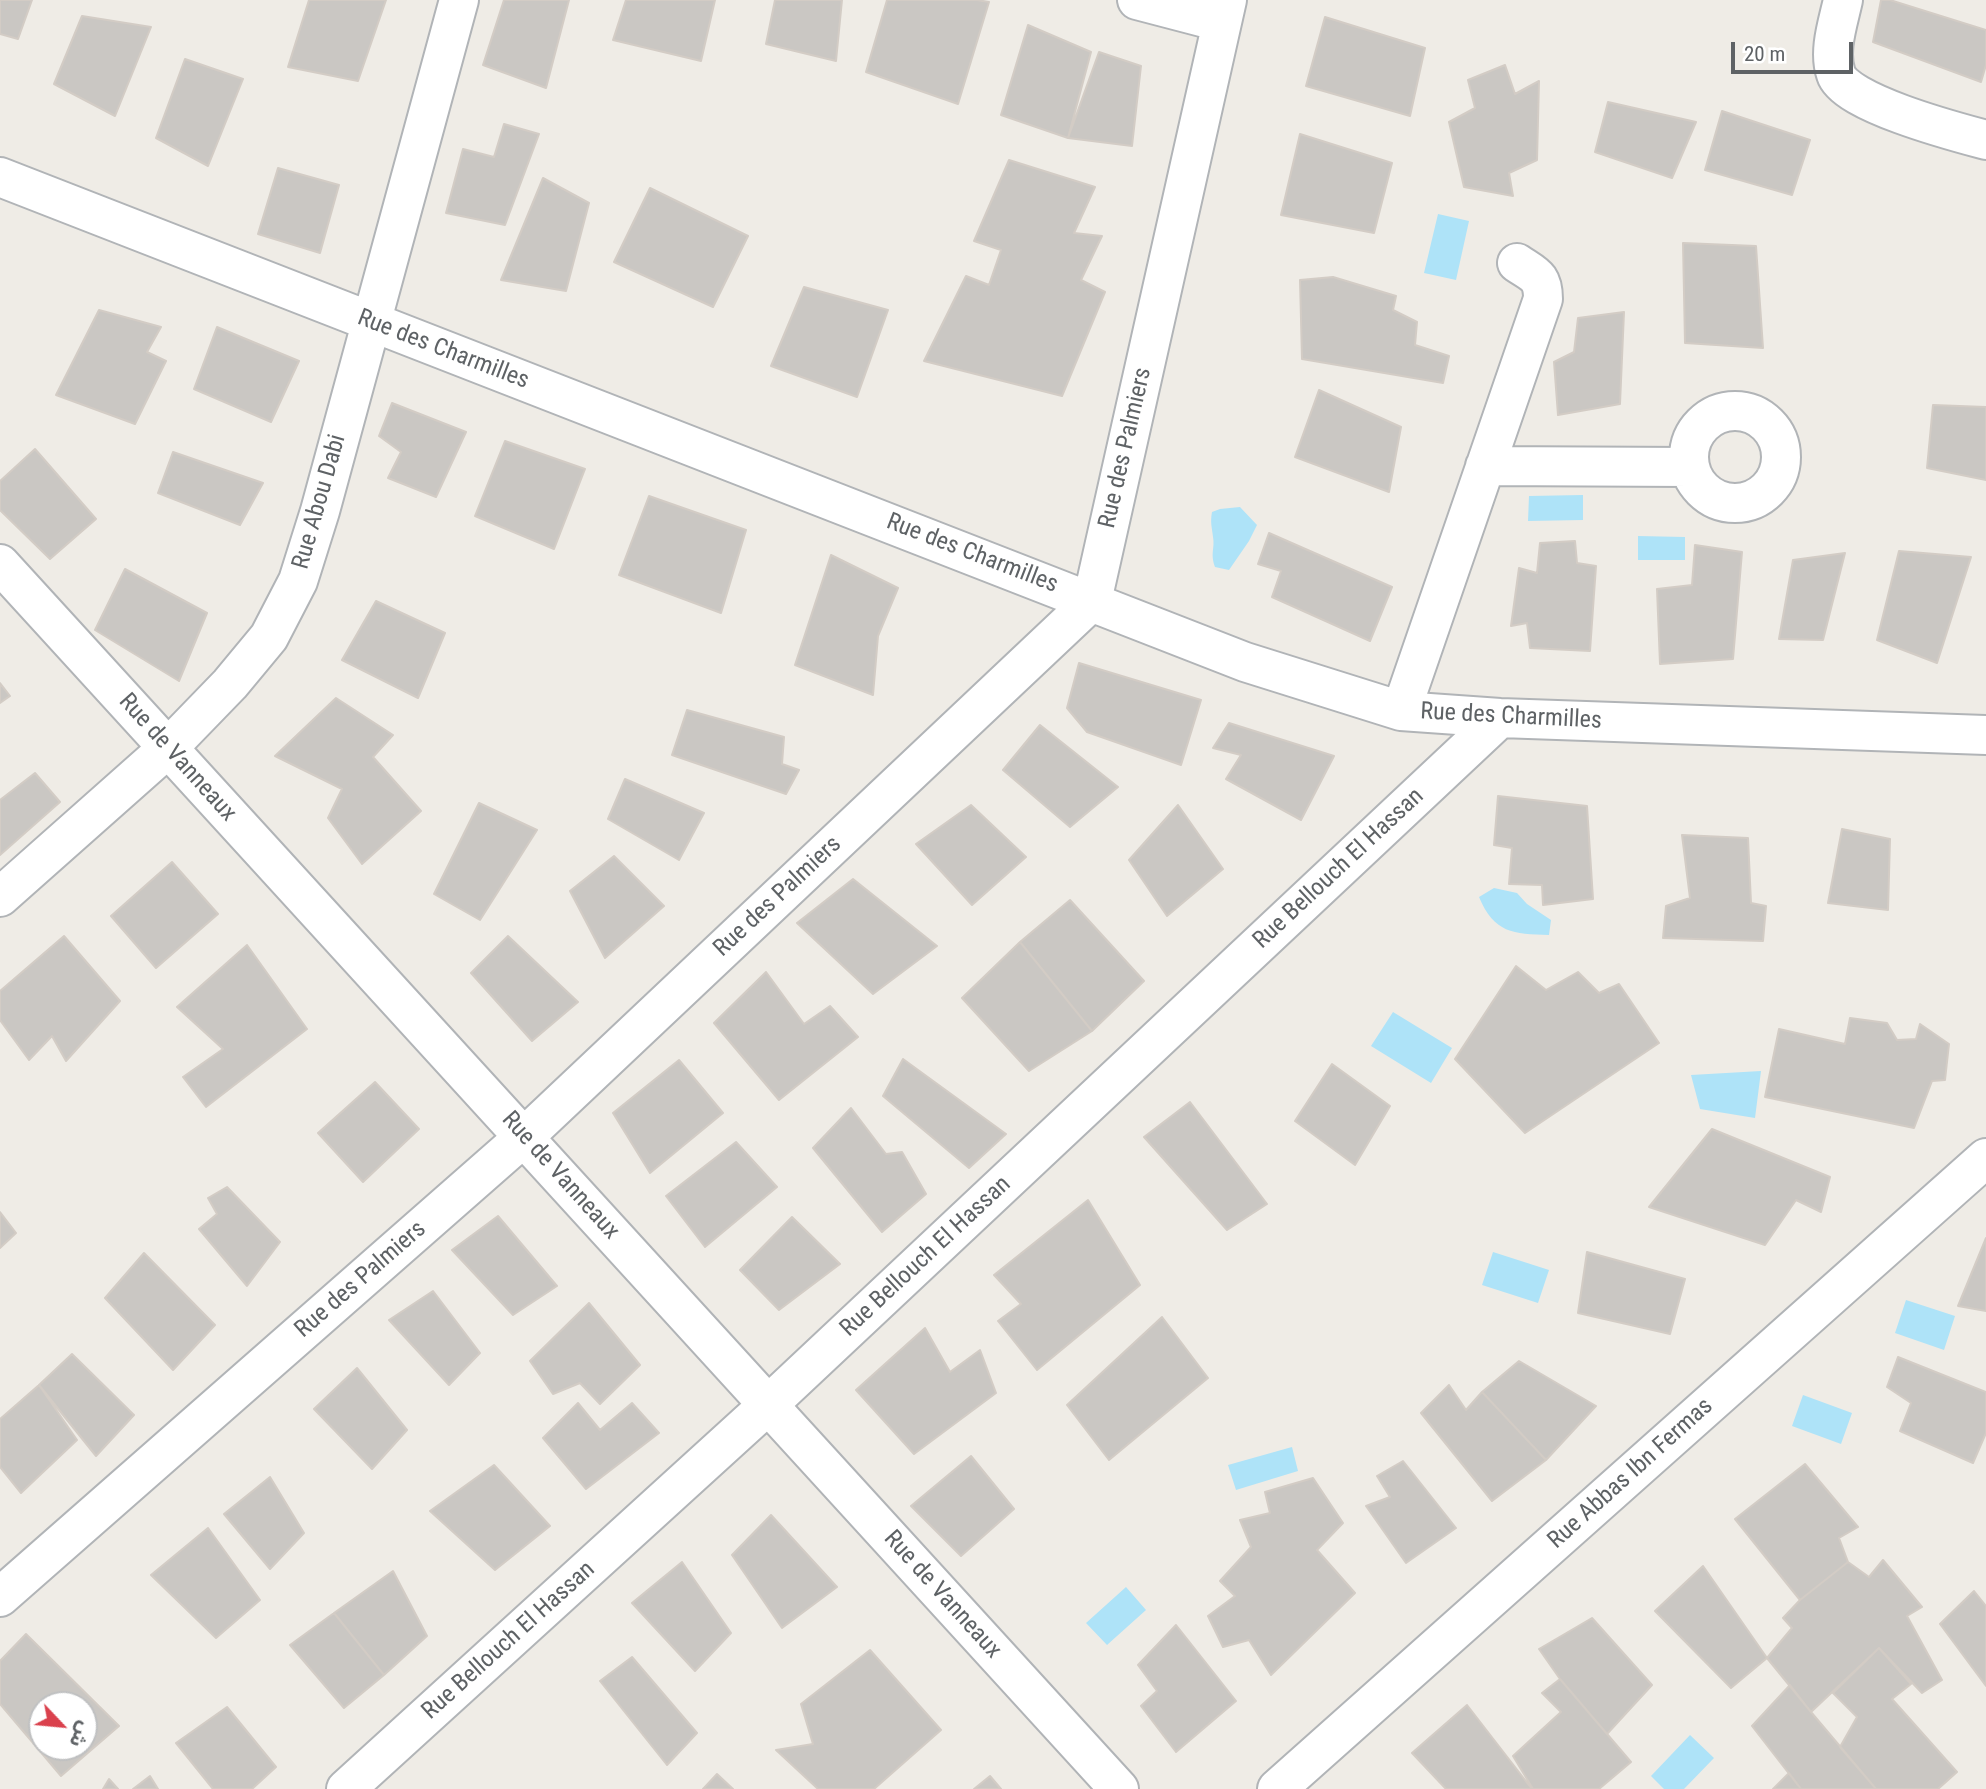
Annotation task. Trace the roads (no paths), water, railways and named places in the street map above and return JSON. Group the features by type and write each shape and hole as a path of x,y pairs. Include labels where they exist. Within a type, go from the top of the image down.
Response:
{"street":[{"name":"Rue Abou Dabi","path":"0,897 168,748 230,684 269,637 298,581 320,511 459,0"},
{"path":"1137,0 1224,11"},
{"path":"1843,0 1833,62 1837,78 1846,88 1858,96 1911,118 1986,140"},
{"name":"Rue des Palmiers","path":"0,1597 524,1137 1092,601 1224,11"},
{"name":"Rue des Charmilles","path":"0,177 1245,662 1401,711 1500,718 1986,735"},
{"path":"1401,711 1543,299 1543,287 1539,278 1517,263"},
{"path":"1485,466 1690,467"},
{"name":"Rue de Vanneaux","path":"0,564 1119,1789"},
{"name":"Rue Bellouch El Hassan","path":"346,1789 768,1405 1500,718"},
{"name":"Rue Abbas Ibn Fermas","path":"1277,1789 1986,1158"}],"water":[{"path":"1438,214 1469,221 1456,280 1424,273"},
{"path":"1583,495 1583,520 1528,521 1529,496"},
{"path":"1240,507 1257,525 1229,570 1215,567 1212,512"},
{"path":"1638,536 1685,537 1685,560 1638,560"},
{"path":"1494,888 1517,893 1527,904 1551,920 1549,935 1525,934 1498,925 1479,897"},
{"path":"1393,1012 1452,1048 1431,1083 1371,1046"},
{"path":"1761,1071 1755,1118 1700,1109 1691,1075"},
{"path":"1493,1252 1549,1270 1538,1303 1482,1285"},
{"path":"1906,1300 1955,1316 1944,1350 1895,1333"},
{"path":"1803,1395 1852,1413 1841,1444 1792,1426"},
{"path":"1292,1447 1298,1471 1236,1490 1228,1465"},
{"path":"1126,1587 1146,1610 1107,1645 1086,1623"},
{"path":"1690,1735 1714,1758 1684,1789 1664,1789 1651,1776"}]}
